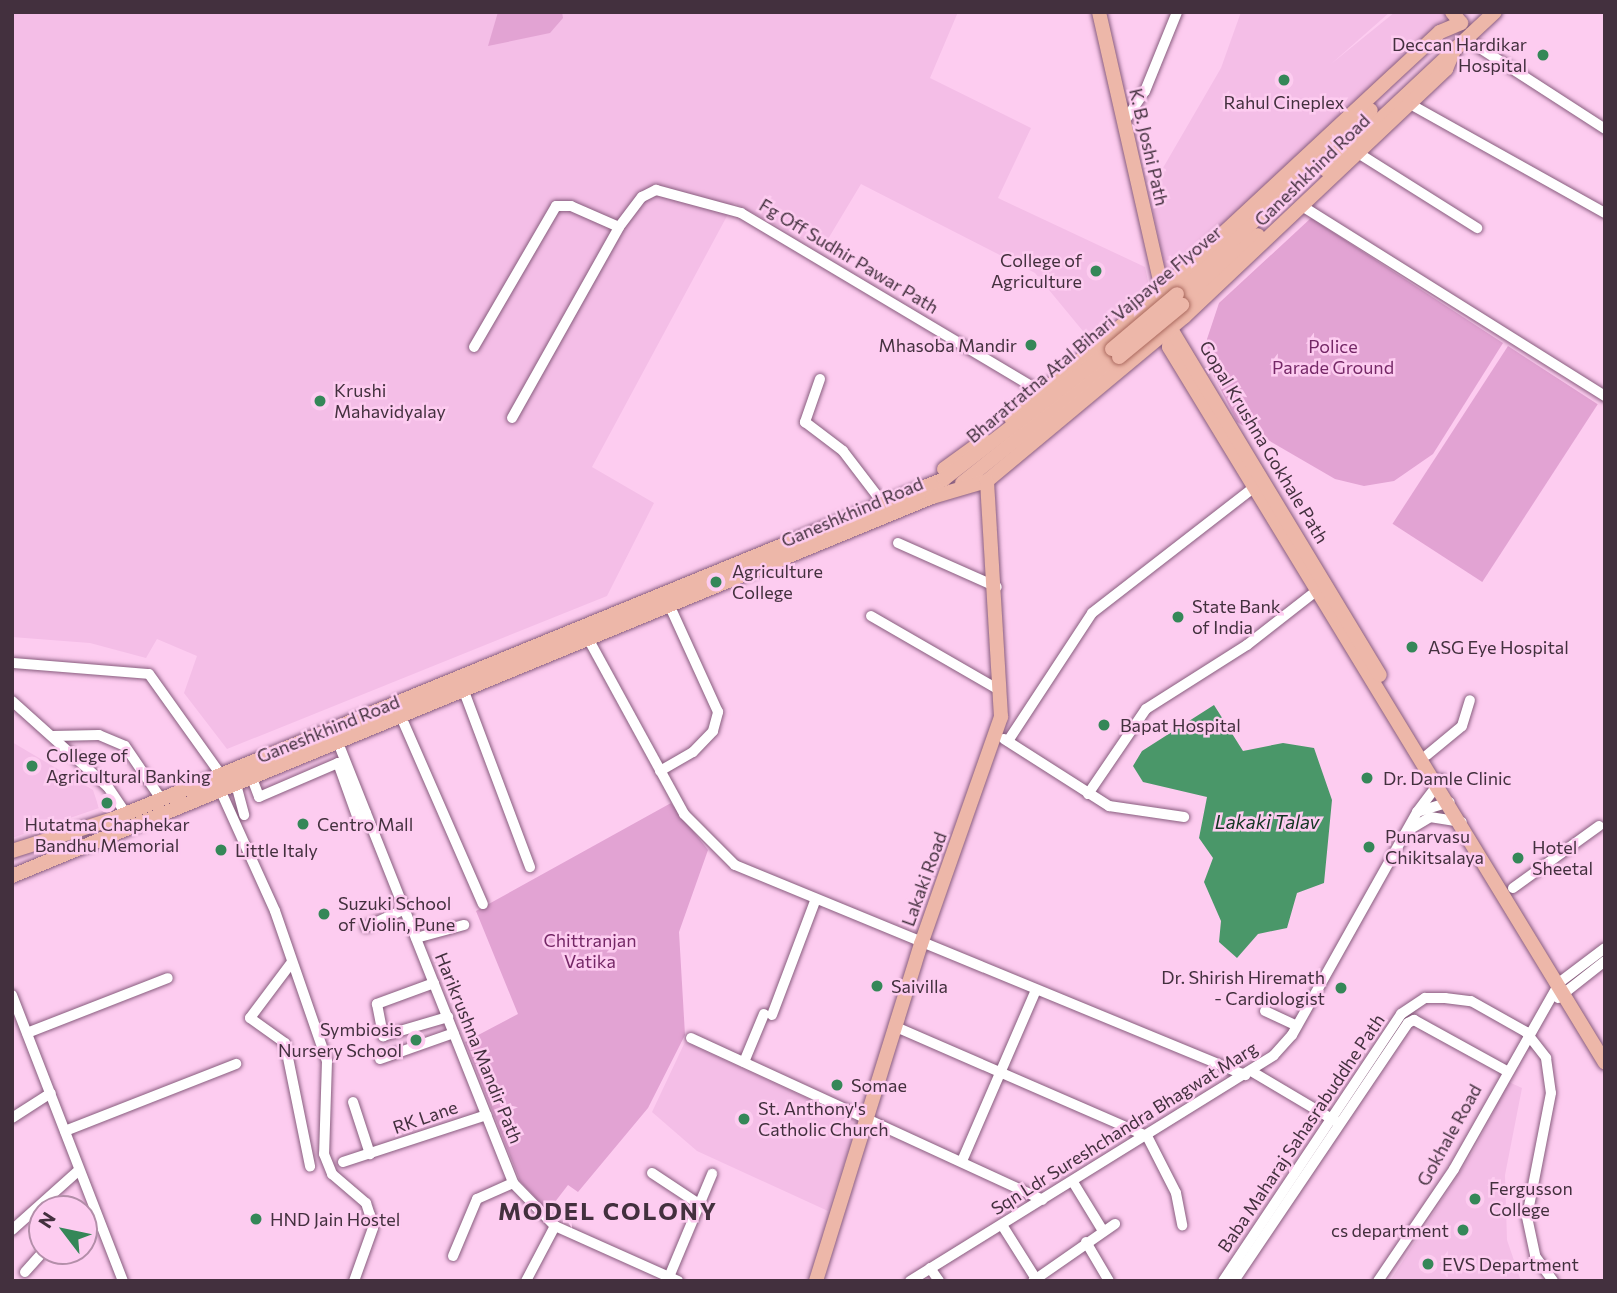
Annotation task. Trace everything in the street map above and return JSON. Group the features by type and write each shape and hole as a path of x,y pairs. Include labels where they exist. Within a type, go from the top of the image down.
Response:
{"main road":[{"name":"K. B. Joshi Path","path":"1099,12 1171,329"},
{"name":"Ganeshkhind Road","path":"12,876 119,836 671,609 928,492 1043,393 1117,352 1171,329 1446,69 1454,50 1495,12"},
{"name":"Ganeshkhind Road","path":"12,850 119,817 882,502 987,481 1117,352 1162,290 1440,32 1462,16"},
{"name":"Bharatratna Atal Bihari Vajpayee Flyover","path":"1179,300 1462,16"},
{"name":"Bharatratna Atal Bihari Vajpayee Flyover","path":"928,492 974,477 1179,300 1454,50"},
{"name":"Gopal Krushna Gokhale Path","path":"1171,329 1169,347 1316,591 1463,822 1605,1063"},
{"name":"Gopal Krushna Gokhale Path","path":"1171,329 1427,755 1438,781"},
{"name":"Lakaki Road","path":"816,1281 921,944 1002,738 997,587 987,481"},
{"name":"Gopal Krushna Gokhale Path","path":"1450,802 1459,802 1513,888 1564,974 1563,988"},
{"path":"119,817 119,836"}],"street":[{"path":"1124,122 1144,91 1177,12"},
{"path":"1466,39 1605,129"},
{"path":"1410,104 1605,213"},
{"path":"1358,153 1477,228"},
{"name":"Fg Off Sudhir Pawar Path","path":"620,227 642,197 656,190 741,213 1043,393"},
{"path":"474,347 556,206 571,206 620,227 512,418"},
{"path":"1302,206 1605,396"},
{"path":"820,379 805,422 843,451 882,502"},
{"path":"1184,817 1131,814 1088,794 1002,738 1093,613 1254,488"},
{"path":"898,543 997,587"},
{"path":"1088,794 1146,709 1247,645 1316,591"},
{"path":"660,771 693,752 713,731 718,712 671,609"},
{"path":"871,616 1001,691"},
{"path":"590,642 684,814 735,865 921,944 1248,1073 1336,1121"},
{"path":"12,663 149,674 221,775"},
{"path":"465,694 530,867"},
{"path":"1427,755 1462,726 1470,700"},
{"path":"12,701 108,787 119,817"},
{"path":"402,719 483,904"},
{"path":"53,736 99,735 125,746 161,799"},
{"name":"Harikrushna Mandir Path","path":"339,745 513,1183 555,1226 674,1279"},
{"path":"253,781 259,797 338,763 358,818 366,813"},
{"name":"Sqn Ldr Sureshchandra Bhagwat Marg","path":"910,1281 1248,1073 1297,1026 1410,830 1417,812 1438,781"},
{"path":"237,788 244,815"},
{"path":"222,794 292,962 327,1061 324,1154 332,1174 366,1203 373,1228 354,1281"},
{"path":"1417,812 1450,802"},
{"path":"1410,830 1430,817 1463,822"},
{"path":"1513,888 1599,827"},
{"path":"744,1062 768,1014 815,901"},
{"path":"366,927 405,909"},
{"path":"416,939 464,925"},
{"path":"1563,988 1605,948"},
{"path":"1563,988 1605,961"},
{"path":"292,962 250,1018 285,1044 310,1166"},
{"path":"27,1033 168,978"},
{"path":"434,983 377,1004 383,1036 448,1017"},
{"name":"Gokhale Road","path":"1378,1281 1454,1169 1526,1032 1546,1004 1563,988"},
{"path":"962,1161 1036,990"},
{"path":"12,995 90,1195"},
{"name":"Baba Maharaj Sahasrabuddhe Path","path":"1234,1281 1401,1014 1425,998 1471,1001 1526,1032"},
{"path":"1265,1011 1297,1026"},
{"name":"Baba Maharaj Sahasrabuddhe Path","path":"1223,1281 1402,1028 1414,1020 1505,1070"},
{"path":"896,1027 1147,1136 1176,1193 1182,1225"},
{"path":"1526,1032 1538,1042 1552,1079 1527,1217 1535,1255 1553,1281"},
{"path":"380,1059 454,1033"},
{"path":"691,1038 1043,1200"},
{"path":"65,1131 236,1064"},
{"path":"12,1118 51,1093"},
{"path":"353,1102 372,1153"},
{"name":"RK Lane","path":"343,1162 487,1115"},
{"path":"12,1230 79,1170"},
{"path":"652,1173 699,1204"},
{"path":"674,1279 712,1174"},
{"path":"1073,1182 1103,1231"},
{"path":"453,1255 477,1199 493,1187 513,1183"},
{"path":"98,1216 123,1281"},
{"path":"1002,1225 1034,1280 1115,1224"},
{"path":"526,1281 555,1226"},
{"path":"1086,1242 1109,1281"},
{"path":"25,1272 31,1265"},
{"path":"930,1268 939,1281"}],"shaded area":[{"name":"Krushi Mahavidyalay","path":"12,12 958,12 930,78 1031,128 998,198 1145,267 1149,286 1087,336 1035,273 861,184 822,249 734,203 592,467 654,503 607,596 227,749 184,693 197,656 157,639 146,658 90,643 12,637"},
{"path":"1241,12 1390,12 1331,64 1395,12 1452,12 1167,277 1149,192 1221,68"},
{"name":"College of Agricultural Banking","path":"12,742 93,790 99,808 12,838"},
{"name":"St. Anthony's Catholic Church","path":"685,1042 858,1122 828,1211 697,1151 652,1112"},
{"name":"Fergusson College","path":"1509,1082 1522,1088 1505,1175 1507,1240 1521,1281 1390,1281 1474,1150"}],"green space":[{"path":"498,12 562,12 563,18 550,33 488,46"},
{"name":"Police Parade Ground","path":"1311,218 1503,343 1433,454 1394,481 1364,486 1335,479 1237,422 1209,366 1207,339 1219,303"},
{"path":"1508,346 1598,404 1482,582 1393,524"},
{"name":"Chittranjan Vatika","path":"671,803 708,850 679,932 685,1035 648,1108 578,1192 568,1185 548,1211 520,1181 465,1042 518,1014 476,911"}],"water":[{"name":"Lakaki Talav","path":"1214,705 1243,751 1283,743 1314,748 1332,800 1324,883 1297,893 1287,928 1258,934 1237,958 1219,942 1221,921 1204,882 1213,858 1199,838 1207,797 1143,782 1133,766 1142,751"}],"place":[{"name":"Deccan Hardikar Hospital","path":"1543,55"},
{"name":"Rahul Cineplex","path":"1284,80"},
{"name":"College of Agriculture","path":"1096,271"},
{"name":"Mhasoba Mandir","path":"1031,345"},
{"name":"Krushi Mahavidyalay","path":"320,401"},
{"name":"Agriculture College","path":"716,582"},
{"name":"State Bank of India","path":"1178,617"},
{"name":"ASG Eye Hospital","path":"1412,647"},
{"name":"Bapat Hospital","path":"1104,725"},
{"name":"College of Agricultural Banking","path":"32,766"},
{"name":"Dr. Damle Clinic","path":"1367,778"},
{"name":"Hutatma Chaphekar Bandhu Memorial","path":"107,803"},
{"name":"Centro Mall","path":"303,824"},
{"name":"Punarvasu Chikitsalaya","path":"1369,847"},
{"name":"Little Italy","path":"221,850"},
{"name":"Hotel Sheetal","path":"1518,858"},
{"name":"Suzuki School of Violin, Pune","path":"324,914"},
{"name":"Saivilla","path":"877,986"},
{"name":"Dr. Shirish Hiremath - Cardiologist","path":"1341,988"},
{"name":"Symbiosis Nursery School","path":"416,1040"},
{"name":"Somae","path":"837,1085"},
{"name":"St. Anthony's Catholic Church","path":"744,1119"},
{"name":"Fergusson College","path":"1475,1199"},
{"name":"HND Jain Hostel","path":"256,1219"},
{"name":"cs department","path":"1463,1230"},
{"name":"EVS Department","path":"1428,1264"}],"district":[{"name":"MODEL COLONY","path":"608,1211"}]}
